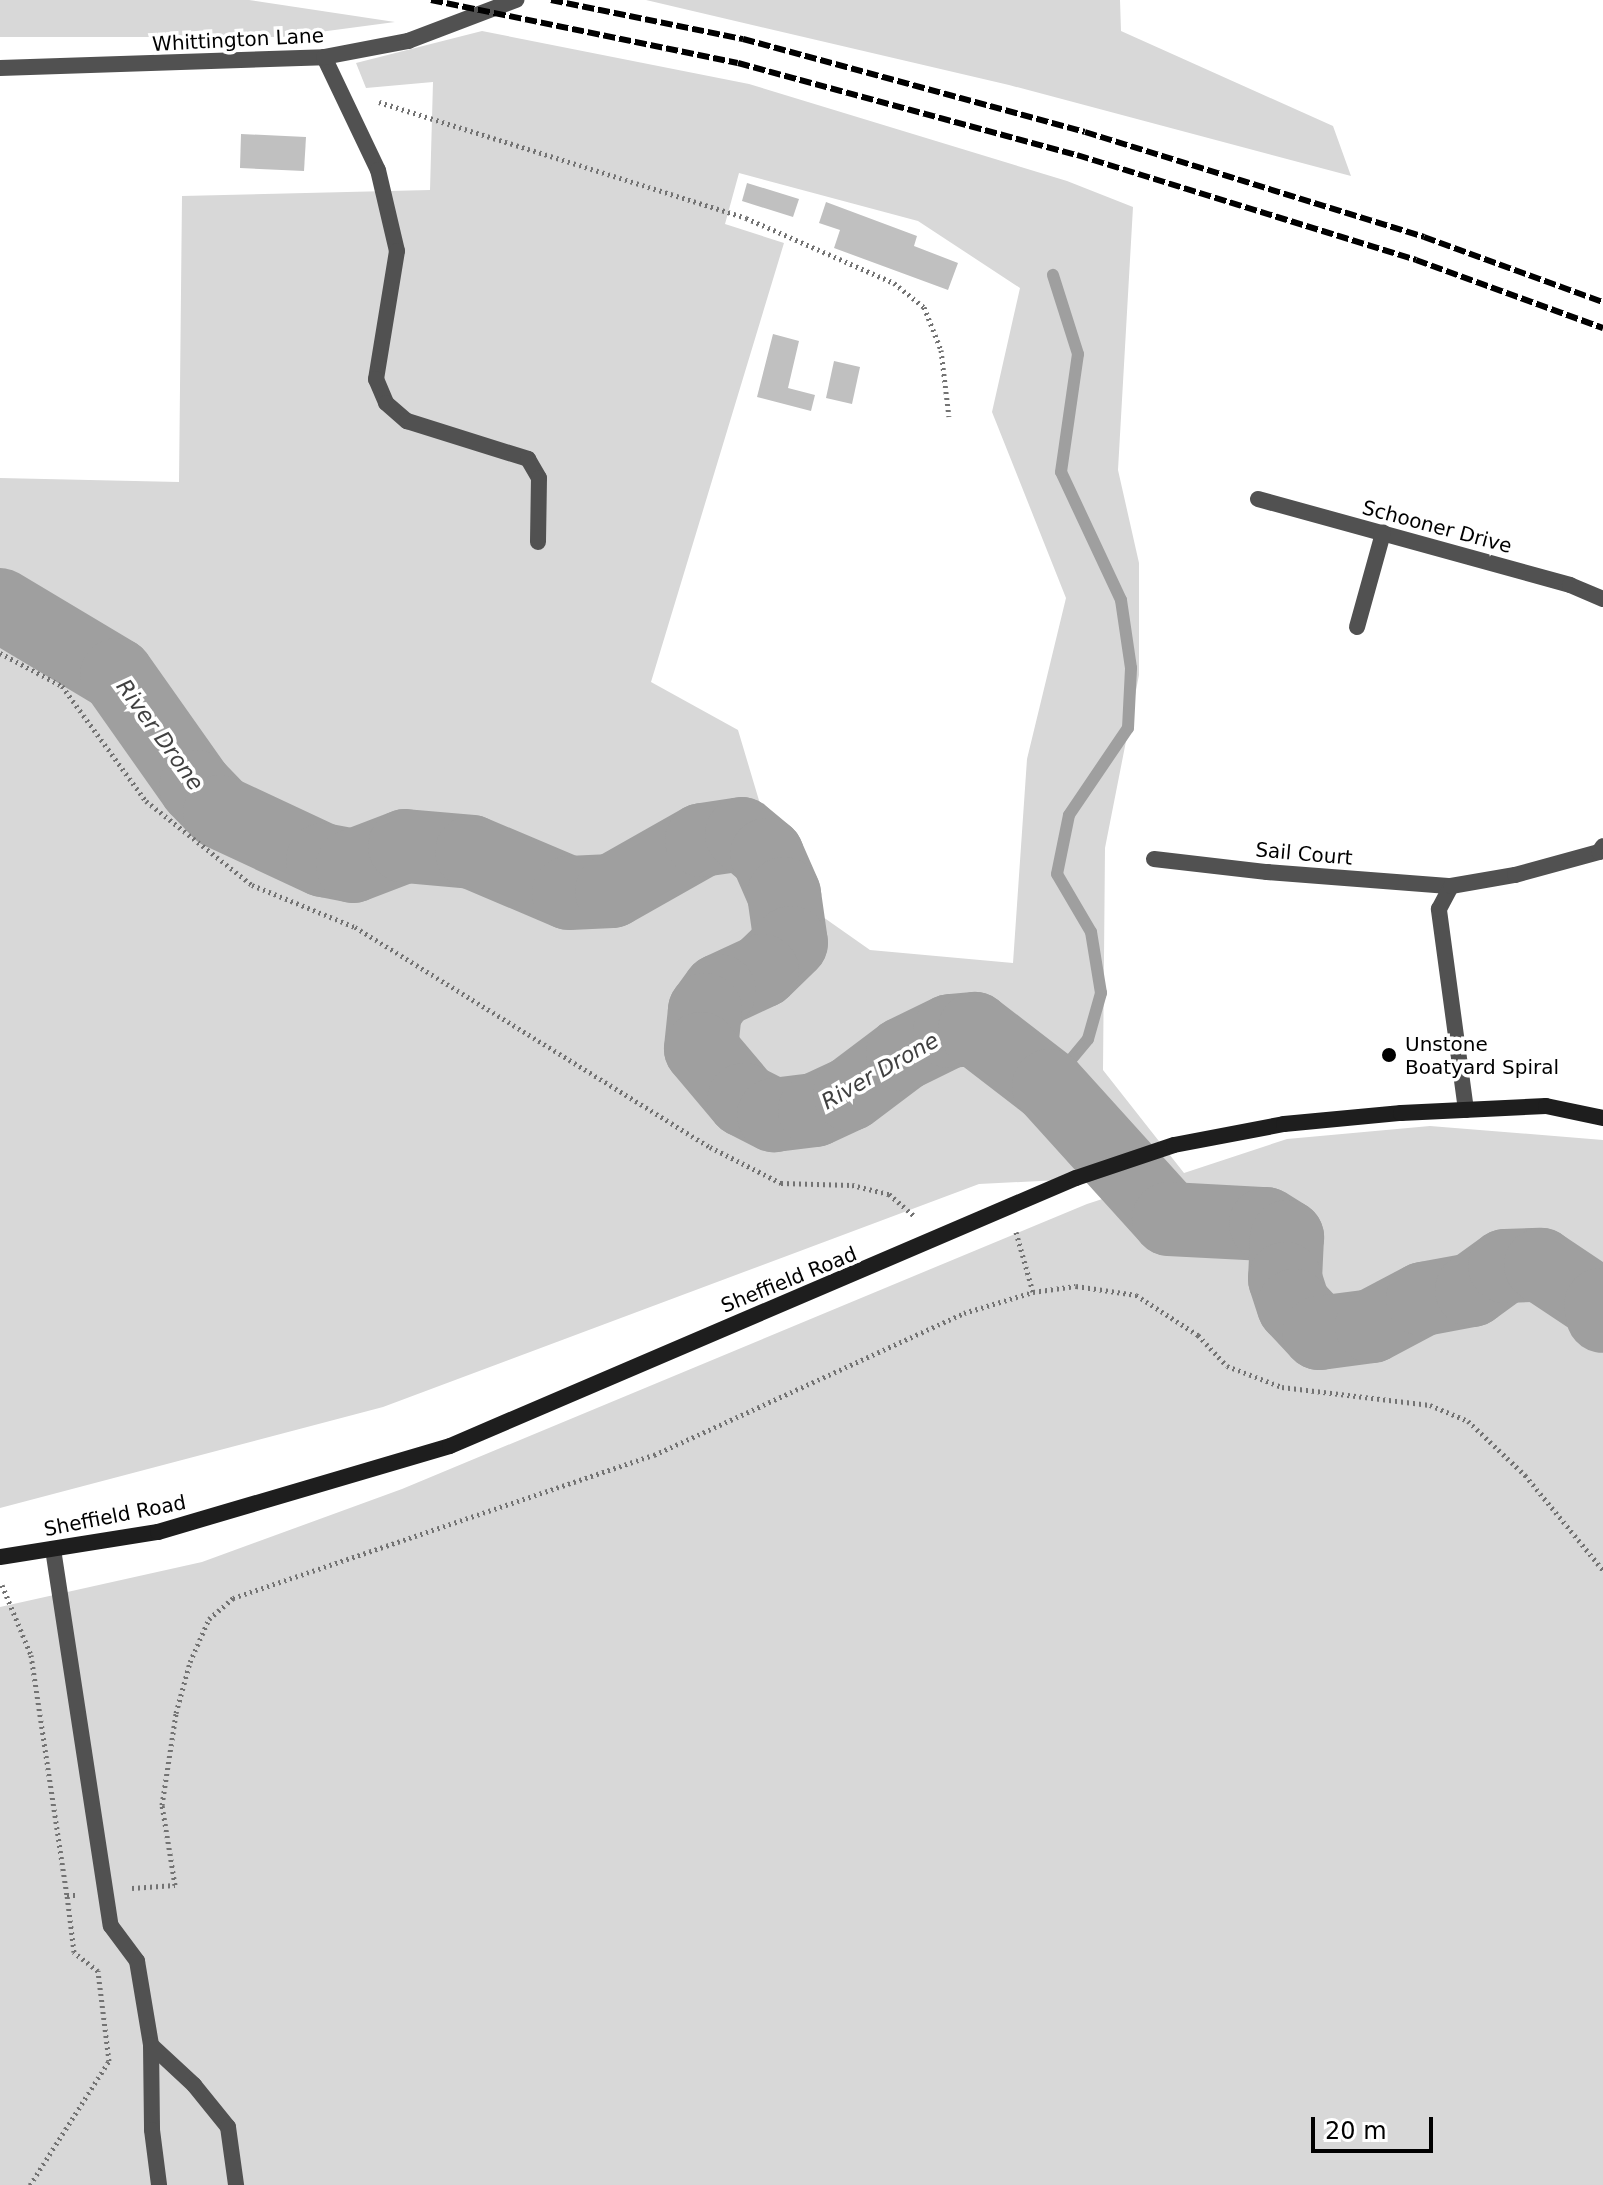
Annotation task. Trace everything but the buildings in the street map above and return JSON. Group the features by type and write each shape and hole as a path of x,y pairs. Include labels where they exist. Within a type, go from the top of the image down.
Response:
{"main road":[{"name":"Sheffield Road","path":"0,1557 158,1532 450,1446 942,1238 1076,1178 1174,1145 1284,1124 1466,1110 1546,1106 1603,1118"}],"street":[{"name":"Whittington Lane","path":"0,68 324,57 408,41 516,0"},
{"path":"324,57 378,170 397,251 376,379 386,403 407,421 528,459 539,478 538,542"},
{"name":"Schooner Drive","path":"1258,499 1603,599"},
{"path":"1357,627 1383,533"},
{"path":"1466,1110 1440,934 1439,909 1451,886 1602,850"},
{"name":"Sail Court","path":"1154,859 1267,872 1451,886"},
{"path":"53,1549 111,1926 137,1961 151,2045 152,2130 159,2185"},
{"path":"151,2045 194,2085 228,2127 236,2185"}],"path":[{"path":"376,101 746,218 894,283 924,307 941,350 949,417"},
{"path":"0,653 62,686 146,801 252,885 355,927 753,1169 781,1183 852,1185 889,1194 942,1238"},
{"path":"1010,1208 1033,1292"},
{"path":"67,1895 175,1885 162,1805 176,1713 190,1662 209,1619 233,1598 654,1455 784,1400 951,1319 1033,1292 1076,1286 1136,1295 1198,1335 1227,1366 1282,1387 1430,1405 1468,1421 1525,1475 1603,1570"},
{"path":"0,1580 31,1655 74,1952 98,1971 109,2061 30,2185"}],"shaded area":[{"path":"0,0 249,0 395,22 282,37 0,37"},
{"path":"646,0 1120,0 1121,31 1333,126 1351,176 1009,85"},
{"path":"482,31 749,84 1067,181 1133,207 1118,470 1139,563 1139,675 1105,848 1103,1070 1184,1173 1287,1139 1430,1126 1603,1140 1603,2185 0,2185 0,1607 202,1562 402,1489 1087,1204 1179,1174 979,1184 383,1407 0,1508 0,478 179,482 182,196 430,190 433,82 366,88 356,63","holes":["739,173 918,221 1020,288 992,412 1066,598 1027,759 1013,963 870,950 786,891 738,730 651,682 784,243 725,224"]}],"waterway":[{"path":"1049,1086 1088,1039 1101,993 1091,932 1057,874 1069,815 1128,728 1131,668 1121,600 1061,472 1078,354 1053,275"},
{"name":"River Drone","path":"0,605 117,675 196,787 220,812 323,860 353,866 405,846 472,852 569,893 612,891 702,840 742,834 767,855 784,894 791,943 762,971 719,991 705,1010 701,1049 744,1100 774,1115 815,1110 850,1094 903,1054 950,1031 975,1029 1049,1086 1169,1219 1266,1224 1287,1237 1285,1279 1294,1306 1319,1333 1372,1326 1423,1299 1472,1290 1505,1266 1541,1265 1601,1305 1603,1316"}],"railway":[{"path":"431,0 738,63 1077,155 1416,260 1603,328"},
{"path":"551,0 743,39 1085,132 1424,237 1603,302"}],"place":[{"name":"Unstone Boatyard Spiral","path":"1389,1055"}]}
